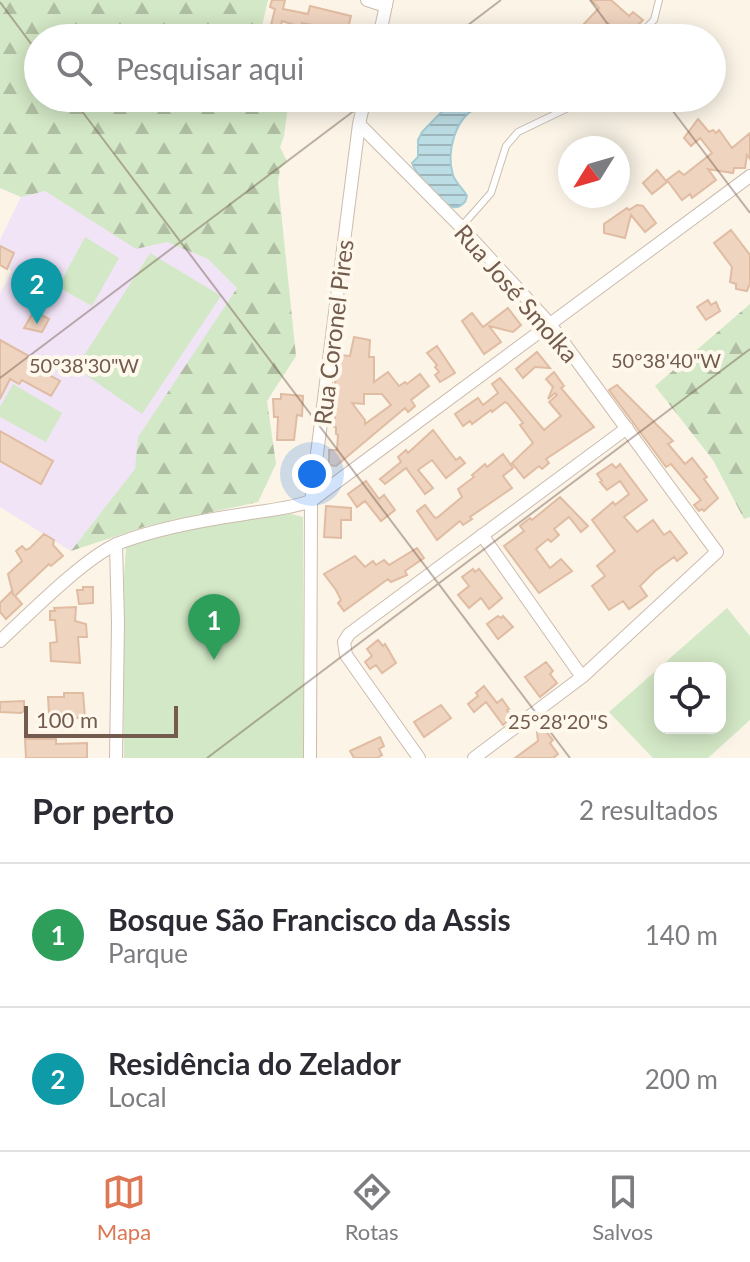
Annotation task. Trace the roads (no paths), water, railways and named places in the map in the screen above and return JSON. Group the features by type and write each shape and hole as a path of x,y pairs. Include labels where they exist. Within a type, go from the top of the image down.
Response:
{"street":[{"path":"367,0 387,3 382,24"},
{"name":"Rua Coronel Pires","path":"310,758 311,501 362,112"},
{"name":"Rua José Smolka","path":"359,124 461,227 550,324 717,552 582,677"},
{"path":"0,641 82,568 116,544 169,529 291,508 311,501 750,176"},
{"path":"419,758 346,655 344,642 349,634 627,428"},
{"path":"474,758 582,677 482,535"},
{"path":"116,544 116,758"}],"lane":[{"path":"650,24 659,0"},
{"path":"461,227 491,193 506,146 518,132 560,112"}],"water":[{"path":"441,112 470,112 454,137 451,156 453,175 467,196 460,206 448,205 436,195 412,163 418,157 418,140"}],"place":[{"name":"Residência do Zelador","path":"37,324"},
{"name":"Bosque São Francisco da Assis","path":"214,660"}]}
